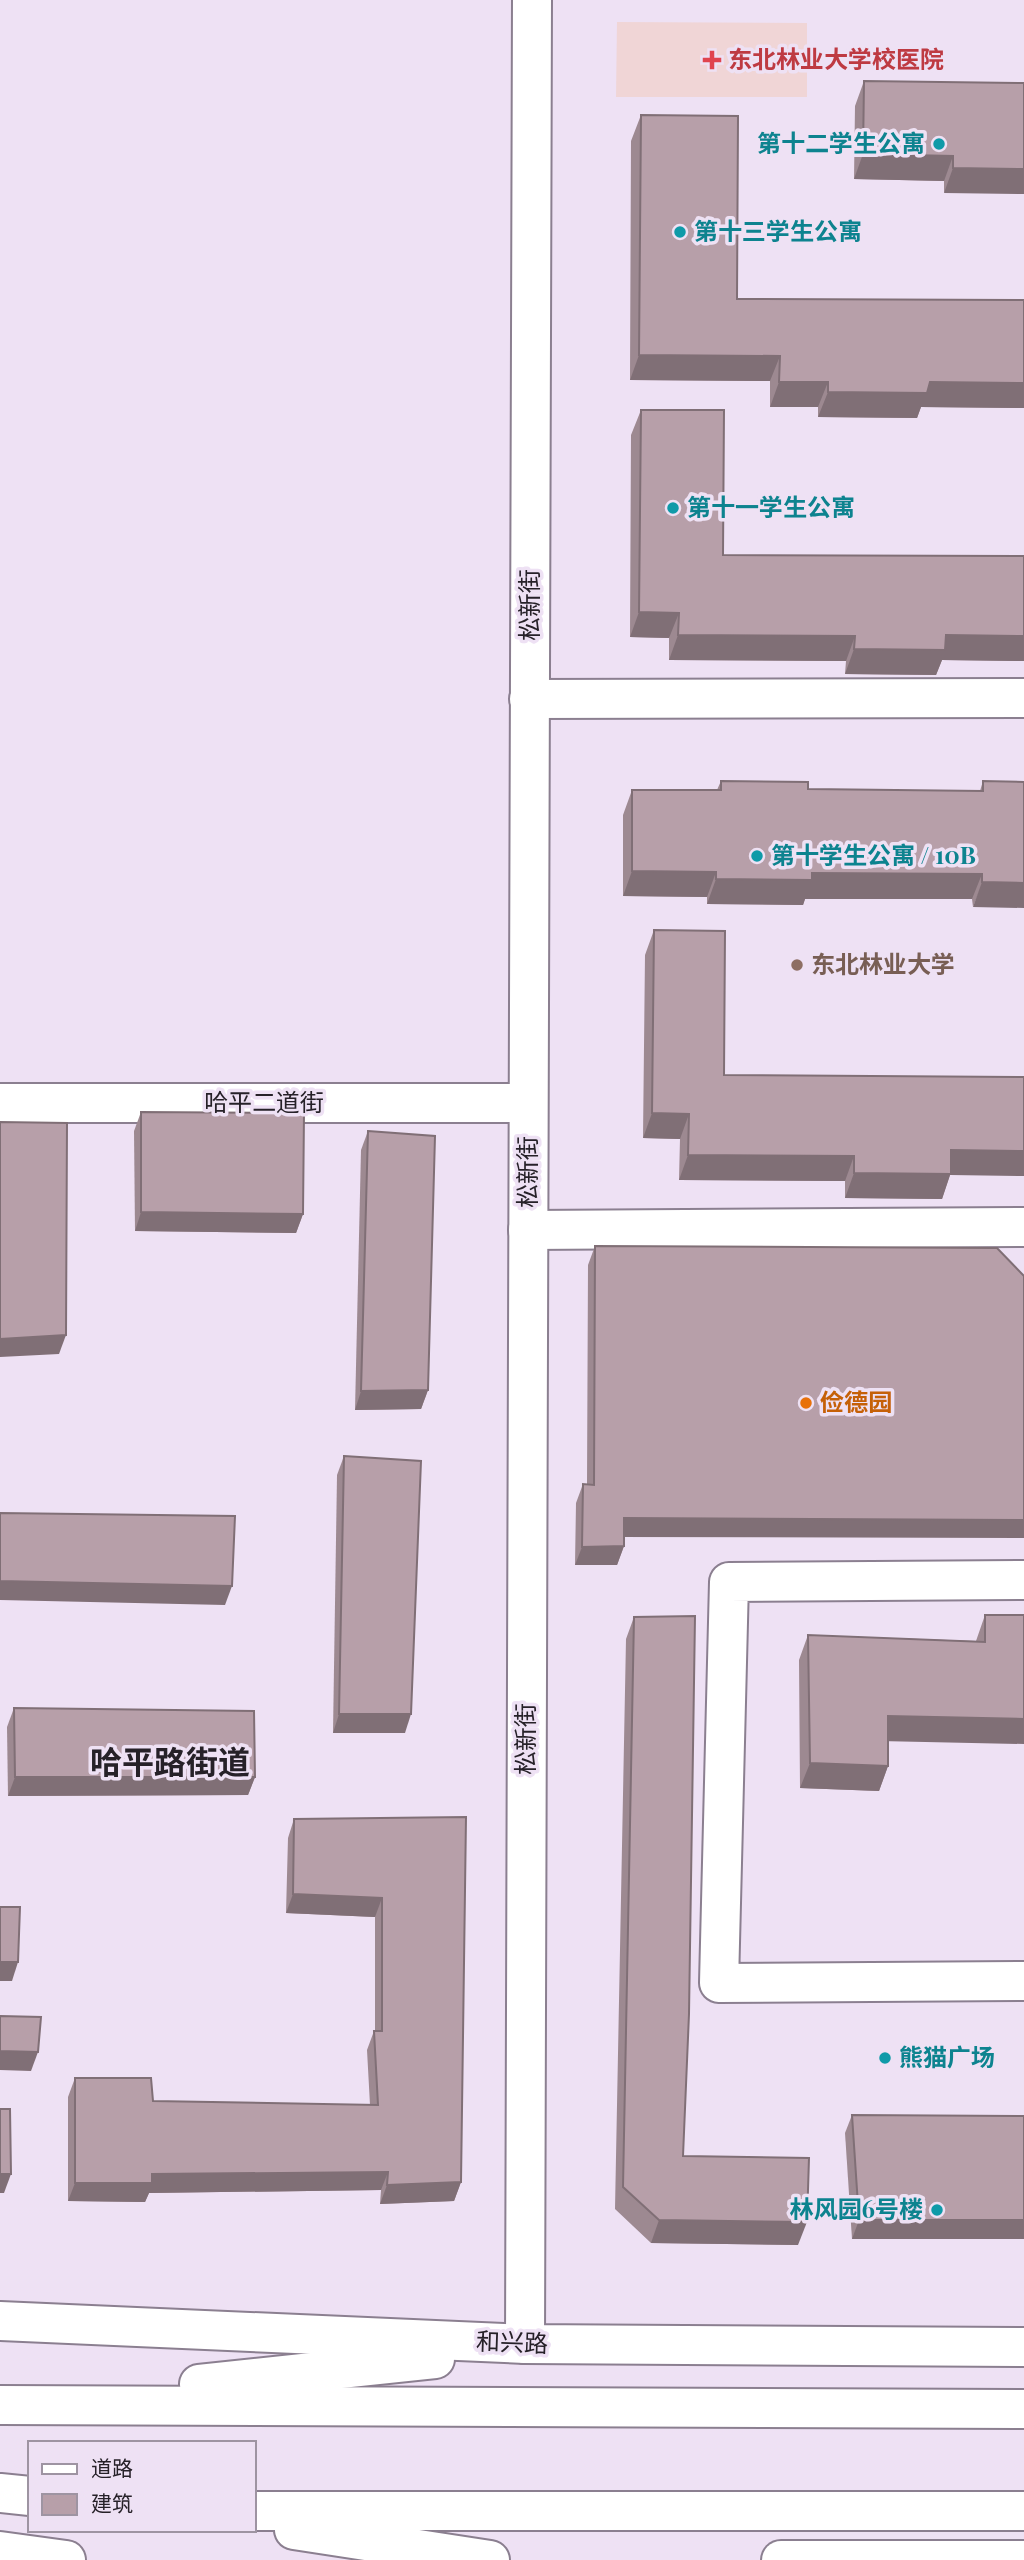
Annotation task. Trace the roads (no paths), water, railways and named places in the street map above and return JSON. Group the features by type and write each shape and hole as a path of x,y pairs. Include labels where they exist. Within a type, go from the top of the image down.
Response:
{"main road":[{"name":"松新街","path":"525,2344 531,0"},
{"path":"530,699 1024,698"},
{"name":"哈平二道街","path":"0,1103 528,1103"},
{"path":"528,1230 1024,1227"},
{"path":"1024,1580 729,1582 719,1983 1024,1981"},
{"name":"和兴路","path":"0,2321 525,2344 1024,2347"},
{"path":"0,2405 576,2345"},
{"path":"0,2405 1024,2409"},
{"path":"0,2493 28,2496"},
{"path":"256,2511 1024,2511"},
{"path":"256,2524 490,2560"},
{"path":"0,2551 66,2560"},
{"path":"781,2560 1024,2560"}],"place":[{"name":"东北林业大学校医院","path":"712,60"},
{"name":"第十二学生公寓","path":"939,144"},
{"name":"第十三学生公寓","path":"680,232"},
{"name":"第十一学生公寓","path":"673,508"},
{"name":"第十学生公寓 / 10B","path":"757,856"},
{"name":"东北林业大学","path":"797,965"},
{"name":"俭德园","path":"806,1403"},
{"name":"熊猫广场","path":"885,2058"},
{"name":"林风园6号楼","path":"937,2210"}],"district":[{"name":"哈平路街道","path":"170,1763"}]}
